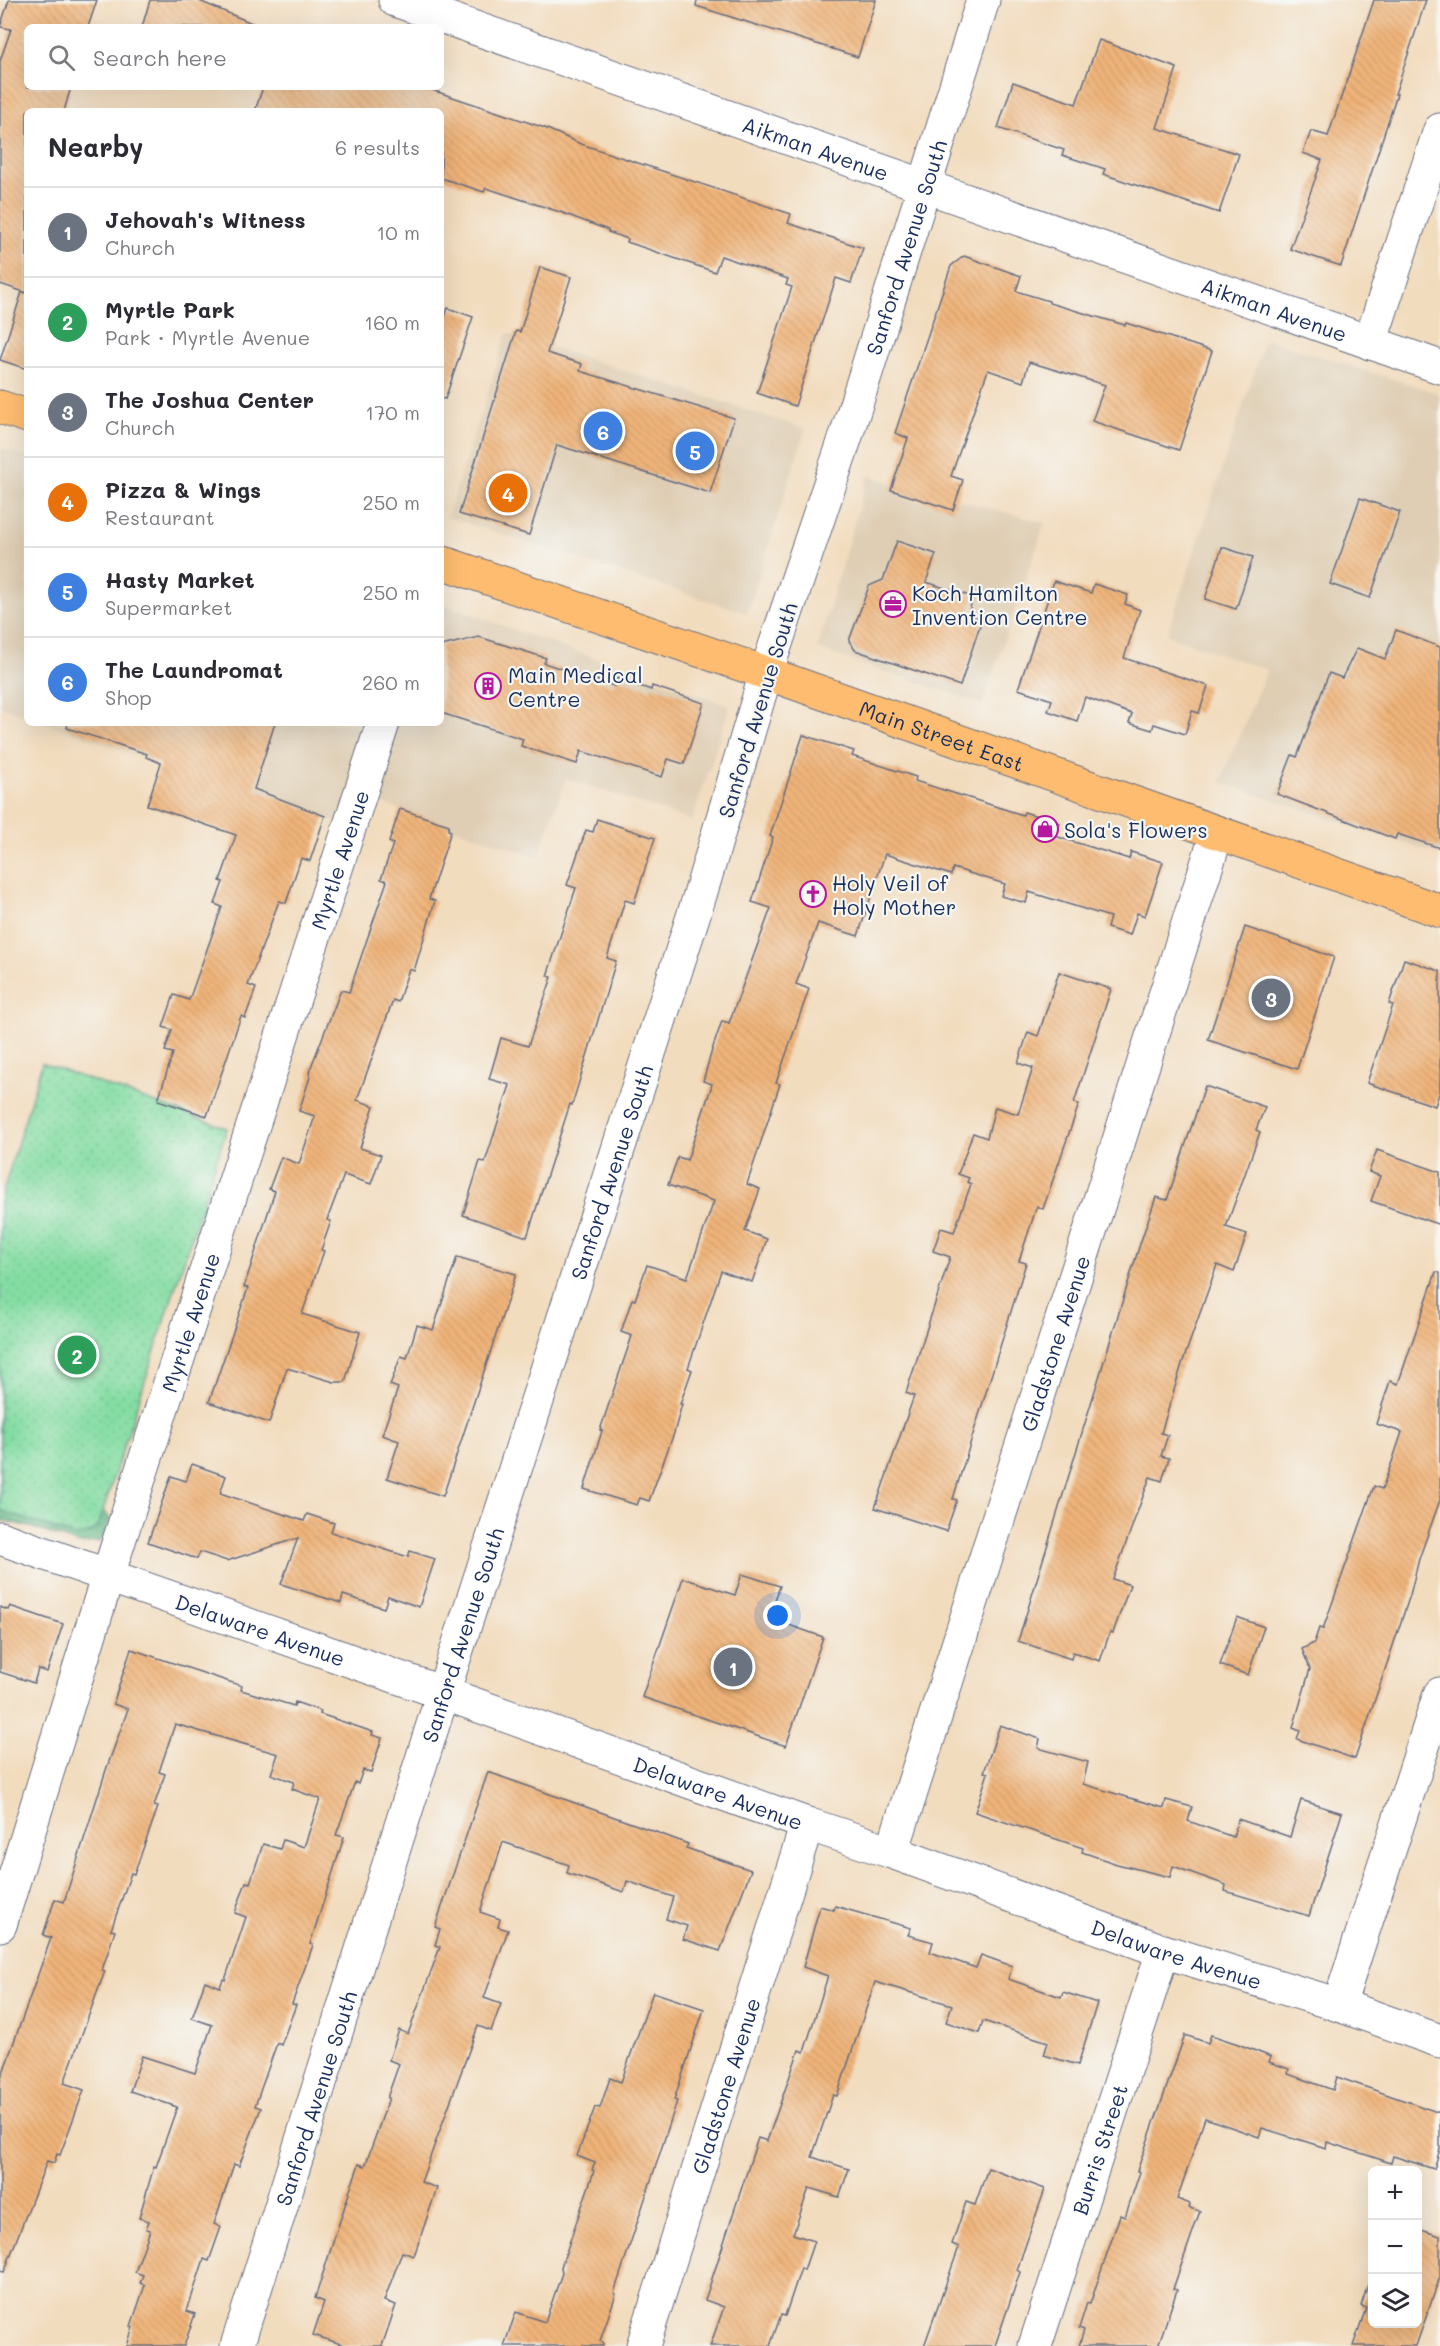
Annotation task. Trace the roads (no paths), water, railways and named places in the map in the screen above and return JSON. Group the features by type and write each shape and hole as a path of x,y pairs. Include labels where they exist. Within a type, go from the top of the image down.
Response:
{"main road":[{"path":"0,406 24,415"},
{"name":"Main Street East","path":"444,563 766,673 1440,911"}],"street":[{"name":"Aikman Avenue","path":"395,0 1440,367"},
{"name":"Sanford Avenue South","path":"237,2346 443,1693 696,906 766,673 847,433 983,0"},
{"path":"1370,343 1440,130"},
{"name":"Myrtle Avenue","path":"0,1925 108,1575 382,726"},
{"name":"Gladstone Avenue","path":"892,1852 1217,833"},
{"name":"Delaware Avenue","path":"0,1538 443,1693 807,1824 892,1852 1163,1951 1339,2005 1440,2041"},
{"path":"1339,2005 1440,1694"},
{"name":"Gladstone Avenue","path":"643,2346 807,1824"},
{"name":"Burris Street","path":"1035,2346 1163,1951"}],"place":[{"name":"The Laundromat","path":"603,431"},
{"name":"Hasty Market","path":"695,451"},
{"name":"Pizza & Wings","path":"508,493"},
{"name":"Koch Hamilton Invention Centre","path":"893,604"},
{"name":"Main Medical Centre","path":"488,686"},
{"name":"Sola's Flowers","path":"1045,829"},
{"name":"Holy Veil of Holy Mother","path":"813,894"},
{"name":"The Joshua Center","path":"1271,998"},
{"name":"Myrtle Park","path":"77,1355"},
{"name":"Jehovah's Witness","path":"733,1667"}]}
